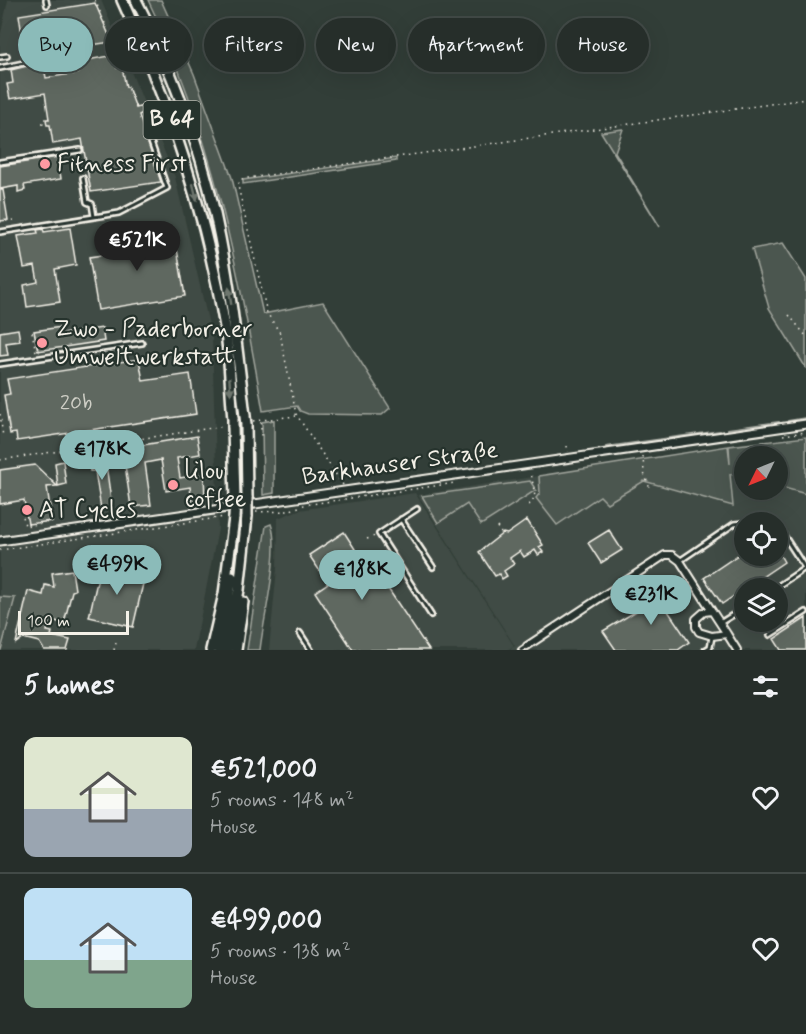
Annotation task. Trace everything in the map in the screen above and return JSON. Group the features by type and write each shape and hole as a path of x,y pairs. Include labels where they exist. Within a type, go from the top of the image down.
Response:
{"highway":[{"name":"B 64","path":"122,0 154,69 189,168 225,329 233,422 235,500 233,570 219,650"},
{"name":"B 64","path":"136,0 172,80 215,211 227,273 246,421 247,558 236,650"},
{"name":"B 64","path":"227,650 239,590 247,516"},
{"name":"B 64","path":"211,650 224,594 234,518"}],"street":[{"name":"Barkhauser Straße","path":"0,541 806,424"},
{"path":"524,648 660,557 672,555 680,561 737,650"},
{"path":"712,611 699,615 695,624 699,632 712,636 727,634"}],"lane":[{"path":"0,57 7,56"},
{"path":"0,68 18,64"},
{"path":"0,232 118,213 167,188 147,131"},
{"path":"0,162 80,150"},
{"path":"83,178 87,202 92,204 94,217"},
{"path":"0,364 142,343"},
{"path":"417,509 379,534 431,615"},
{"path":"401,519 433,567"},
{"path":"680,561 734,524"},
{"path":"788,542 805,568 788,579"},
{"path":"770,635 806,612"},
{"path":"720,624 734,615"},
{"path":"300,633 311,650"},
{"path":"705,650 710,647 712,636"}],"path":[{"path":"95,0 105,23"},
{"path":"344,491 342,480 298,416 292,401 280,333 267,314 238,186 241,179 806,99"},
{"path":"693,115 693,121"},
{"path":"42,123 47,123"},
{"path":"0,222 14,220"},
{"path":"789,315 806,336"},
{"path":"32,332 36,352 39,352"},
{"path":"3,437 0,415 6,414"},
{"path":"261,436 260,421 298,416"},
{"path":"0,460 219,426"},
{"path":"643,455 644,473 650,489"},
{"path":"529,505 535,497 531,471"},
{"path":"22,511 25,526 57,521"},
{"path":"0,550 130,533 178,523"},
{"path":"497,527 501,533"},
{"path":"367,539 379,534"},
{"path":"114,650 116,643"}],"shaded area":[{"path":"8,0 101,0 109,18 105,18 105,72 131,72 175,177 212,338 218,529 194,650 0,650 0,38"},
{"path":"148,0 161,0 169,18 156,18"},
{"path":"192,70 232,178 263,314 323,302 390,408 382,415 308,414 300,411 297,406 263,411 244,304 221,201 179,72 192,72"},
{"path":"623,129 615,152 660,227 601,132"},
{"path":"396,158 396,161 243,184 243,180"},
{"path":"783,243 806,279 806,368 769,308 752,249"},
{"path":"274,420 274,493 263,495 262,422"},
{"path":"806,436 729,446 731,474 734,475 734,500 788,500 788,489 806,494 806,650 509,650 515,646 418,495 728,446","holes":["530,481 481,525 467,504 422,497"]},
{"path":"806,437 806,494 788,489 788,446 734,446 734,475 730,474 733,506 644,481 607,503 600,496 557,525 536,498 540,493 539,476 728,446 730,464 729,446"},
{"path":"530,481 536,490 481,525 467,504 438,523 422,496"},
{"path":"415,493 514,646 507,650 269,650 277,569 278,518 299,510"},
{"path":"271,524 274,536 273,567 260,650 247,650 266,526"},
{"path":"0,597 15,598 1,650 0,650"}],"building":[{"path":"95,3 105,26 105,43 93,45 93,18 19,18 19,15"},
{"path":"105,57 105,72 123,72 126,87 128,87 136,108 143,106 145,112 139,115 161,182 91,192 82,139 53,144 50,125 47,125 46,119 49,119 45,93 10,99 7,84 13,83 11,70 18,68 18,72 45,72 46,78 78,72 93,72 93,59"},
{"path":"58,157 61,179 24,185 25,190 18,192 18,186 0,189 0,166"},
{"path":"0,190 3,190 8,220 0,221"},
{"path":"70,228 76,265 55,269 60,302 27,307 24,285 38,282 35,266 24,268 18,236 38,233 37,230 43,229 44,232"},
{"path":"164,231 166,244 176,243 185,296 98,310 89,257 109,254 107,240"},
{"path":"61,327 62,334 102,328 104,341 38,351 34,331"},
{"path":"18,329 20,341 6,343 8,355 0,356 0,332"},
{"path":"139,359 143,381 190,374 196,414 17,441 16,433 10,434 4,395 10,394 7,379"},
{"path":"197,436 200,454 177,458 180,478 204,474 205,500 192,502 190,487 166,491 161,460 145,463 151,505 131,507 123,451 118,452 117,446 124,445 124,448"},
{"path":"105,457 112,508 101,509 95,471 90,471 88,460"},
{"path":"63,461 66,484 58,486 55,463"},
{"path":"35,465 57,486 47,487 52,521 28,524 24,500 0,504 0,470"},
{"path":"527,520 543,545 539,547 543,552 538,555 535,550 524,557 520,551 510,558 514,564 504,571 507,576 502,579 499,574 495,576 479,552 503,533 507,534"},
{"path":"609,530 622,550 601,563 588,543"},
{"path":"344,532 355,549 351,552 358,563 367,557 429,650 353,650 315,592 328,583 309,555","holes":["344,556 352,568 335,578 327,567"]},
{"path":"734,558 734,566 778,566 760,578 734,578 734,596 722,604 704,578"},
{"path":"101,564 145,575 133,627 89,617"},
{"path":"72,570 75,590 72,591 64,623 50,620 47,631 52,632 51,636 70,640 67,650 44,650 39,642 23,638 16,643 28,591 43,595 45,585 54,587 52,573"},
{"path":"683,583 691,596 668,611 689,642 678,650 616,650 603,631"},
{"path":"806,618 806,650 781,650 774,639 788,632"}],"waterway":[{"path":"788,421 806,418"},
{"path":"728,429 779,422"},
{"path":"606,447 720,431"}],"place":[{"name":"Fitness First","path":"45,164"},
{"name":"Zwo - Paderborner Umweltwerkstatt","path":"42,343"},
{"name":"lilou coffee","path":"173,485"},
{"name":"AT Cycles","path":"27,510"}]}
